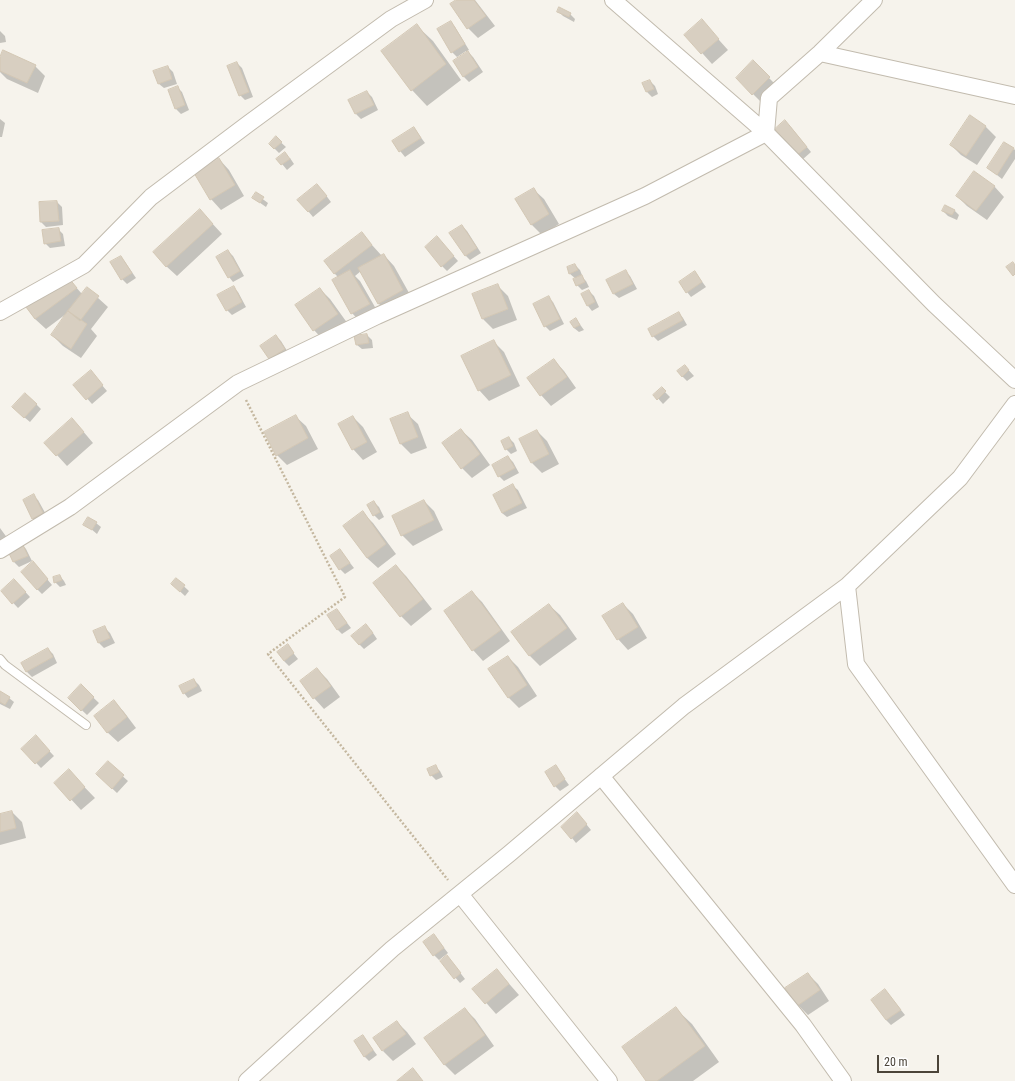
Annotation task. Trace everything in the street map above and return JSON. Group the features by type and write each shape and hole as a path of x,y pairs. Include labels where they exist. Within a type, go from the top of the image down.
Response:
{"street":[{"path":"0,312 84,265 151,197 391,19 425,0"},
{"path":"613,0 766,133 934,304 1015,380"},
{"path":"766,133 769,98 820,53 874,0"},
{"path":"820,53 1015,96"},
{"path":"0,550 70,508 238,383 377,316 646,196 766,133"},
{"path":"247,1081 392,949 460,894 684,706 847,586 960,478 1015,404"},
{"path":"847,586 856,664 1015,885"},
{"path":"601,776 803,1025 844,1081"},
{"path":"460,894 609,1081"}],"lane":[{"path":"0,660 5,666 86,725"}],"path":[{"path":"238,383 345,597 268,654 460,894"}],"building":[{"path":"456,0 474,0 486,16 467,29 450,4"},
{"path":"559,7 571,13 569,17 557,12"},
{"path":"702,19 719,39 701,54 684,35"},
{"path":"451,21 465,44 451,53 437,29"},
{"path":"417,24 446,64 411,91 381,51"},
{"path":"3,50 36,65 27,83 0,71 0,57"},
{"path":"468,51 478,67 463,77 453,61"},
{"path":"753,60 770,77 752,95 736,78"},
{"path":"237,62 249,92 239,96 227,66"},
{"path":"168,66 172,79 158,84 153,71"},
{"path":"650,80 654,89 646,92 642,83"},
{"path":"178,86 185,105 175,109 168,90"},
{"path":"367,91 374,105 355,114 348,100"},
{"path":"970,115 986,126 966,156 950,145"},
{"path":"785,120 807,147 797,155 775,129"},
{"path":"414,127 421,138 399,152 392,141"},
{"path":"276,136 282,142 274,149 269,144"},
{"path":"1004,142 1014,148 997,175 987,168"},
{"path":"285,152 290,159 281,165 276,159"},
{"path":"219,158 235,185 210,200 194,173"},
{"path":"974,171 995,186 976,211 956,196"},
{"path":"317,184 327,196 308,212 297,200"},
{"path":"534,188 549,214 531,225 515,199"},
{"path":"256,192 264,197 260,203 252,198"},
{"path":"57,201 59,221 40,222 39,202"},
{"path":"945,205 955,210 952,215 942,211"},
{"path":"200,209 213,224 166,267 153,252"},
{"path":"462,225 477,248 465,256 449,233"},
{"path":"59,228 61,241 44,244 42,230"},
{"path":"362,232 372,245 334,274 324,261"},
{"path":"437,236 454,256 441,267 425,247"},
{"path":"228,250 240,271 228,278 216,257"},
{"path":"384,254 403,290 378,304 358,268"},
{"path":"121,256 132,273 121,280 110,262"},
{"path":"1013,262 1015,265 1015,274 1013,276 1006,267"},
{"path":"575,264 578,270 569,274 567,267"},
{"path":"350,270 370,304 351,314 332,280"},
{"path":"626,270 633,284 613,294 606,280"},
{"path":"695,271 702,282 686,293 679,282"},
{"path":"582,275 585,282 576,286 573,279"},
{"path":"68,277 77,288 35,319 26,307"},
{"path":"498,284 508,309 482,319 472,294"},
{"path":"234,286 242,302 226,311 217,295"},
{"path":"87,287 99,296 80,321 68,311"},
{"path":"320,288 338,314 313,331 295,305"},
{"path":"589,290 595,302 587,306 581,294"},
{"path":"549,296 560,319 544,327 533,304"},
{"path":"68,311 87,324 71,349 51,335"},
{"path":"679,312 683,320 652,337 648,329"},
{"path":"576,318 580,325 574,328 570,322"},
{"path":"367,334 369,343 356,345 354,336"},
{"path":"276,335 285,349 269,359 260,346"},
{"path":"494,340 511,375 478,391 461,356"},
{"path":"554,359 567,377 540,396 527,378"},
{"path":"685,365 689,370 682,377 677,371"},
{"path":"91,370 103,385 86,400 73,385"},
{"path":"662,387 666,391 657,400 653,395"},
{"path":"25,393 37,404 24,418 12,407"},
{"path":"408,412 418,437 400,444 390,419"},
{"path":"296,415 308,438 276,456 264,432"},
{"path":"353,416 367,442 352,450 338,424"},
{"path":"72,418 84,432 56,456 44,443"},
{"path":"461,429 480,454 461,469 442,443"},
{"path":"537,430 549,454 531,463 519,439"},
{"path":"509,437 513,446 505,450 501,441"},
{"path":"508,456 515,468 498,477 492,465"},
{"path":"513,484 522,503 502,513 493,495"},
{"path":"34,494 43,513 32,519 23,500"},
{"path":"424,500 434,520 401,536 392,516"},
{"path":"374,501 380,512 373,516 367,505"},
{"path":"363,511 386,544 367,558 343,526"},
{"path":"88,517 97,522 92,530 83,525"},
{"path":"22,543 28,556 13,562 7,549"},
{"path":"340,549 350,563 339,570 330,556"},
{"path":"33,561 48,579 37,590 21,572"},
{"path":"396,565 423,599 400,617 373,583"},
{"path":"60,575 62,580 54,583 53,577"},
{"path":"176,578 185,585 180,592 171,584"},
{"path":"14,579 26,592 12,604 1,591"},
{"path":"472,591 501,630 472,651 444,611"},
{"path":"623,603 638,627 617,640 602,616"},
{"path":"549,604 567,628 529,656 511,632"},
{"path":"337,609 347,623 337,630 327,615"},
{"path":"366,624 373,633 359,645 351,636"},
{"path":"105,626 110,638 98,643 93,631"},
{"path":"288,644 294,653 284,661 277,652"},
{"path":"48,648 53,657 26,672 21,663"},
{"path":"508,656 527,685 508,698 488,669"},
{"path":"317,668 331,686 313,699 300,681"},
{"path":"194,679 197,686 183,694 179,686"},
{"path":"81,684 94,697 81,711 68,698"},
{"path":"0,691 10,697 5,705 0,702"},
{"path":"114,700 127,717 107,733 94,716"},
{"path":"36,735 50,751 35,764 21,749"},
{"path":"108,761 124,775 112,789 96,774"},
{"path":"436,765 439,772 430,776 427,769"},
{"path":"556,765 565,779 554,787 545,772"},
{"path":"69,769 85,787 70,801 54,783"},
{"path":"12,811 16,828 0,832 0,814"},
{"path":"577,812 587,824 571,839 561,827"},
{"path":"434,934 444,948 433,956 423,942"},
{"path":"447,955 461,973 454,979 440,961"},
{"path":"497,969 509,984 485,1004 472,989"},
{"path":"808,973 820,990 797,1006 785,988"},
{"path":"885,989 901,1010 886,1020 871,1000"},
{"path":"676,1007 705,1046 657,1081 646,1081 622,1047"},
{"path":"465,1008 485,1035 444,1065 424,1038"},
{"path":"397,1021 406,1034 382,1051 373,1038"},
{"path":"363,1035 373,1050 364,1057 354,1041"},
{"path":"413,1068 423,1081 397,1081"}]}
